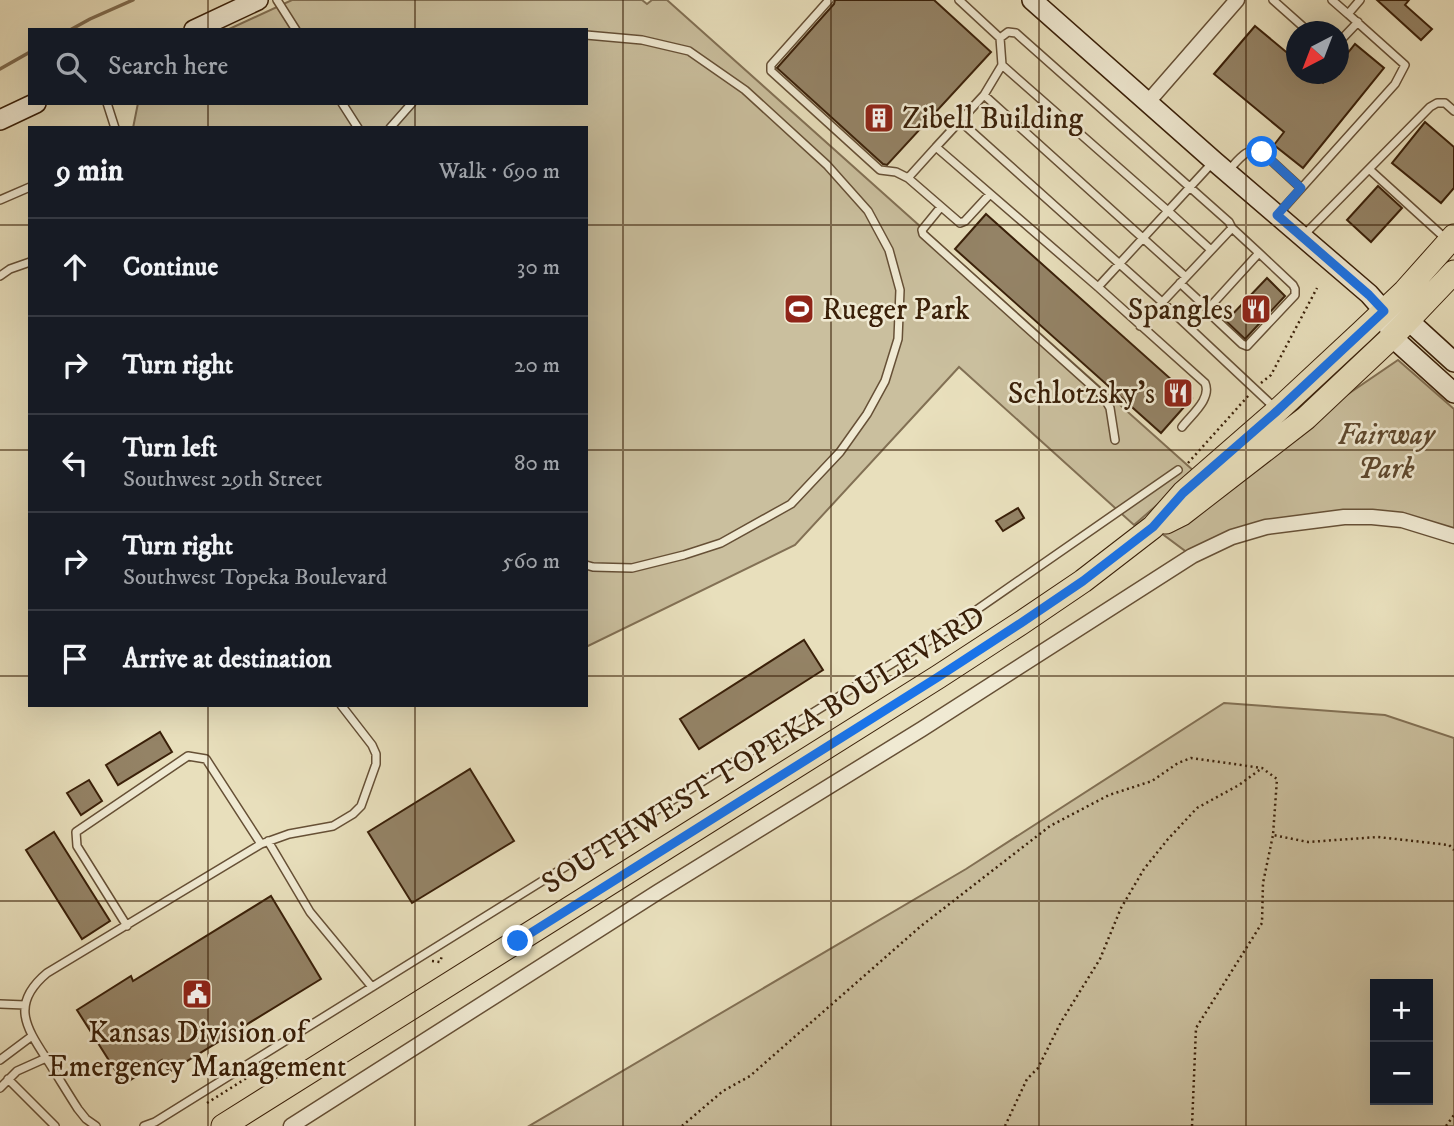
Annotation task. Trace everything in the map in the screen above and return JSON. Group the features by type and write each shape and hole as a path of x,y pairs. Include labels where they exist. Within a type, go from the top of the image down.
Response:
{"main road":[{"path":"198,28 258,0"},
{"path":"1032,0 1369,295 1454,393"},
{"path":"0,120 32,105"},
{"name":"SOUTHWEST TOPEKA BOULEVARD","path":"223,1126 938,677 1083,581 1153,527 1183,493 1277,411 1405,291 1451,239"},
{"name":"SOUTHWEST TOPEKA BOULEVARD","path":"1153,527 1182,514 1306,418 1401,329 1454,272"},
{"path":"1401,329 1454,362"}],"street":[{"path":"1148,102 1237,0"},
{"path":"291,1126 1192,556 1216,544 1266,527 1357,516 1402,520 1454,536"}],"lane":[{"path":"277,0 295,28"},
{"path":"829,0 771,65 771,71 880,170 896,172 908,178 960,223 990,194"},
{"path":"908,178 984,95 1002,65 1000,38 959,0"},
{"path":"1273,0 1296,21"},
{"path":"1277,215 1395,84 1405,65 1332,0"},
{"path":"1348,14 1360,0"},
{"path":"1349,32 1358,22"},
{"path":"984,95 1143,238 1183,280 1209,313 1242,344 1247,346 1295,295 1293,285 1228,222 1016,33 1008,32 1000,38"},
{"path":"588,35 642,40 689,51 745,90 827,165 868,211 889,250 900,290 898,339 885,381 867,414 840,452 791,504 721,543 684,555 632,568 588,566"},
{"path":"1002,65 1211,250"},
{"path":"1303,237 1430,107 1445,103 1454,111"},
{"path":"108,105 115,126"},
{"path":"343,105 357,126"},
{"path":"392,126 410,105"},
{"path":"108,126 113,116"},
{"path":"960,121 1162,302 1277,411"},
{"path":"936,147 1205,383 1208,389 1206,396 1182,427"},
{"path":"1098,287 1190,188 1249,150 1262,152 1301,188"},
{"path":"1369,169 1451,239"},
{"path":"0,200 28,188"},
{"path":"940,208 922,230 923,234 1103,396 1110,408 1115,440"},
{"path":"1140,326 1232,228"},
{"path":"1208,309 1259,253"},
{"path":"0,276 28,263"},
{"path":"144,1126 156,1122 962,620 1178,470"},
{"path":"96,1126 78,1109 32,1037 26,1021 25,1005 31,989 47,973 265,842 289,834 333,826 353,814 361,806 376,764 376,754 343,707"},
{"path":"127,926 77,846 76,832 188,756 206,759 265,842 310,912 372,987"},
{"path":"0,1004 25,1005"},
{"path":"0,1060 32,1037"},
{"path":"0,1088 17,1071 46,1058"},
{"path":"8,1079 55,1126"}],"path":[{"path":"681,1126 723,1091 750,1076 921,926 1050,826 1109,795 1152,781 1178,763 1191,758 1262,768 1277,779 1273,835 1263,883 1262,923 1196,1028 1192,1126"},
{"path":"1005,1126 1027,1079 1038,1068 1061,1022 1100,960 1121,908 1144,869 1197,808 1239,785 1262,768"},
{"path":"1273,835 1308,842 1378,837 1449,845 1454,850"},
{"path":"1446,1126 1454,1115"}],"green space":[{"name":"Rueger Park","path":"292,0 642,0 647,4 652,0 667,0 1195,472 1134,525 959,367 795,545 588,646 588,126 133,126 138,105 588,105 588,28 231,28"},
{"name":"Fairway Park","path":"1398,360 1454,409 1454,536 1372,517 1266,527 1192,556 1153,527"},
{"path":"1224,703 1385,715 1454,738 1454,1126 529,1126 966,869"}],"building":[{"name":"Zibell Building","path":"835,0 934,0 991,52 887,165 777,68"},
{"path":"1377,0 1409,0 1405,5 1432,29 1421,40"},
{"path":"1255,26 1286,52 1286,84 1349,84 1349,52 1355,44 1384,68 1303,168 1274,145 1284,132 1214,74"},
{"path":"1425,122 1454,147 1454,188 1441,203 1392,163"},
{"path":"1378,186 1402,208 1371,242 1347,220"},
{"path":"986,214 1192,398 1161,433 955,249"},
{"name":"Spangles","path":"1267,278 1285,296 1245,339 1226,321"},
{"path":"1018,508 1024,518 1003,531 996,521"},
{"path":"804,640 823,670 699,749 680,719"},
{"path":"160,732 172,752 118,785 106,765"},
{"path":"470,769 514,841 412,903 368,832"},
{"path":"89,780 102,801 81,815 67,793"},
{"path":"54,832 110,921 82,939 26,850"},
{"path":"271,896 321,979 169,1072 162,1060 124,1084 77,1010 131,976 133,981"}],"waterway":[{"path":"74,28 133,0"},
{"path":"0,69 28,53"}],"place":[{"name":"Zibell Building","path":"879,118"},
{"name":"Rueger Park","path":"799,309"},
{"name":"Spangles","path":"1256,309"},
{"name":"Schlotzsky's","path":"1178,393"},
{"name":"Kansas Division of Emergency Management","path":"197,994"}],"route":[{"path":"518,941 938,677 1083,581 1153,527 1183,493 1277,411 1384,311 1277,215 1301,188 1262,152"}]}
